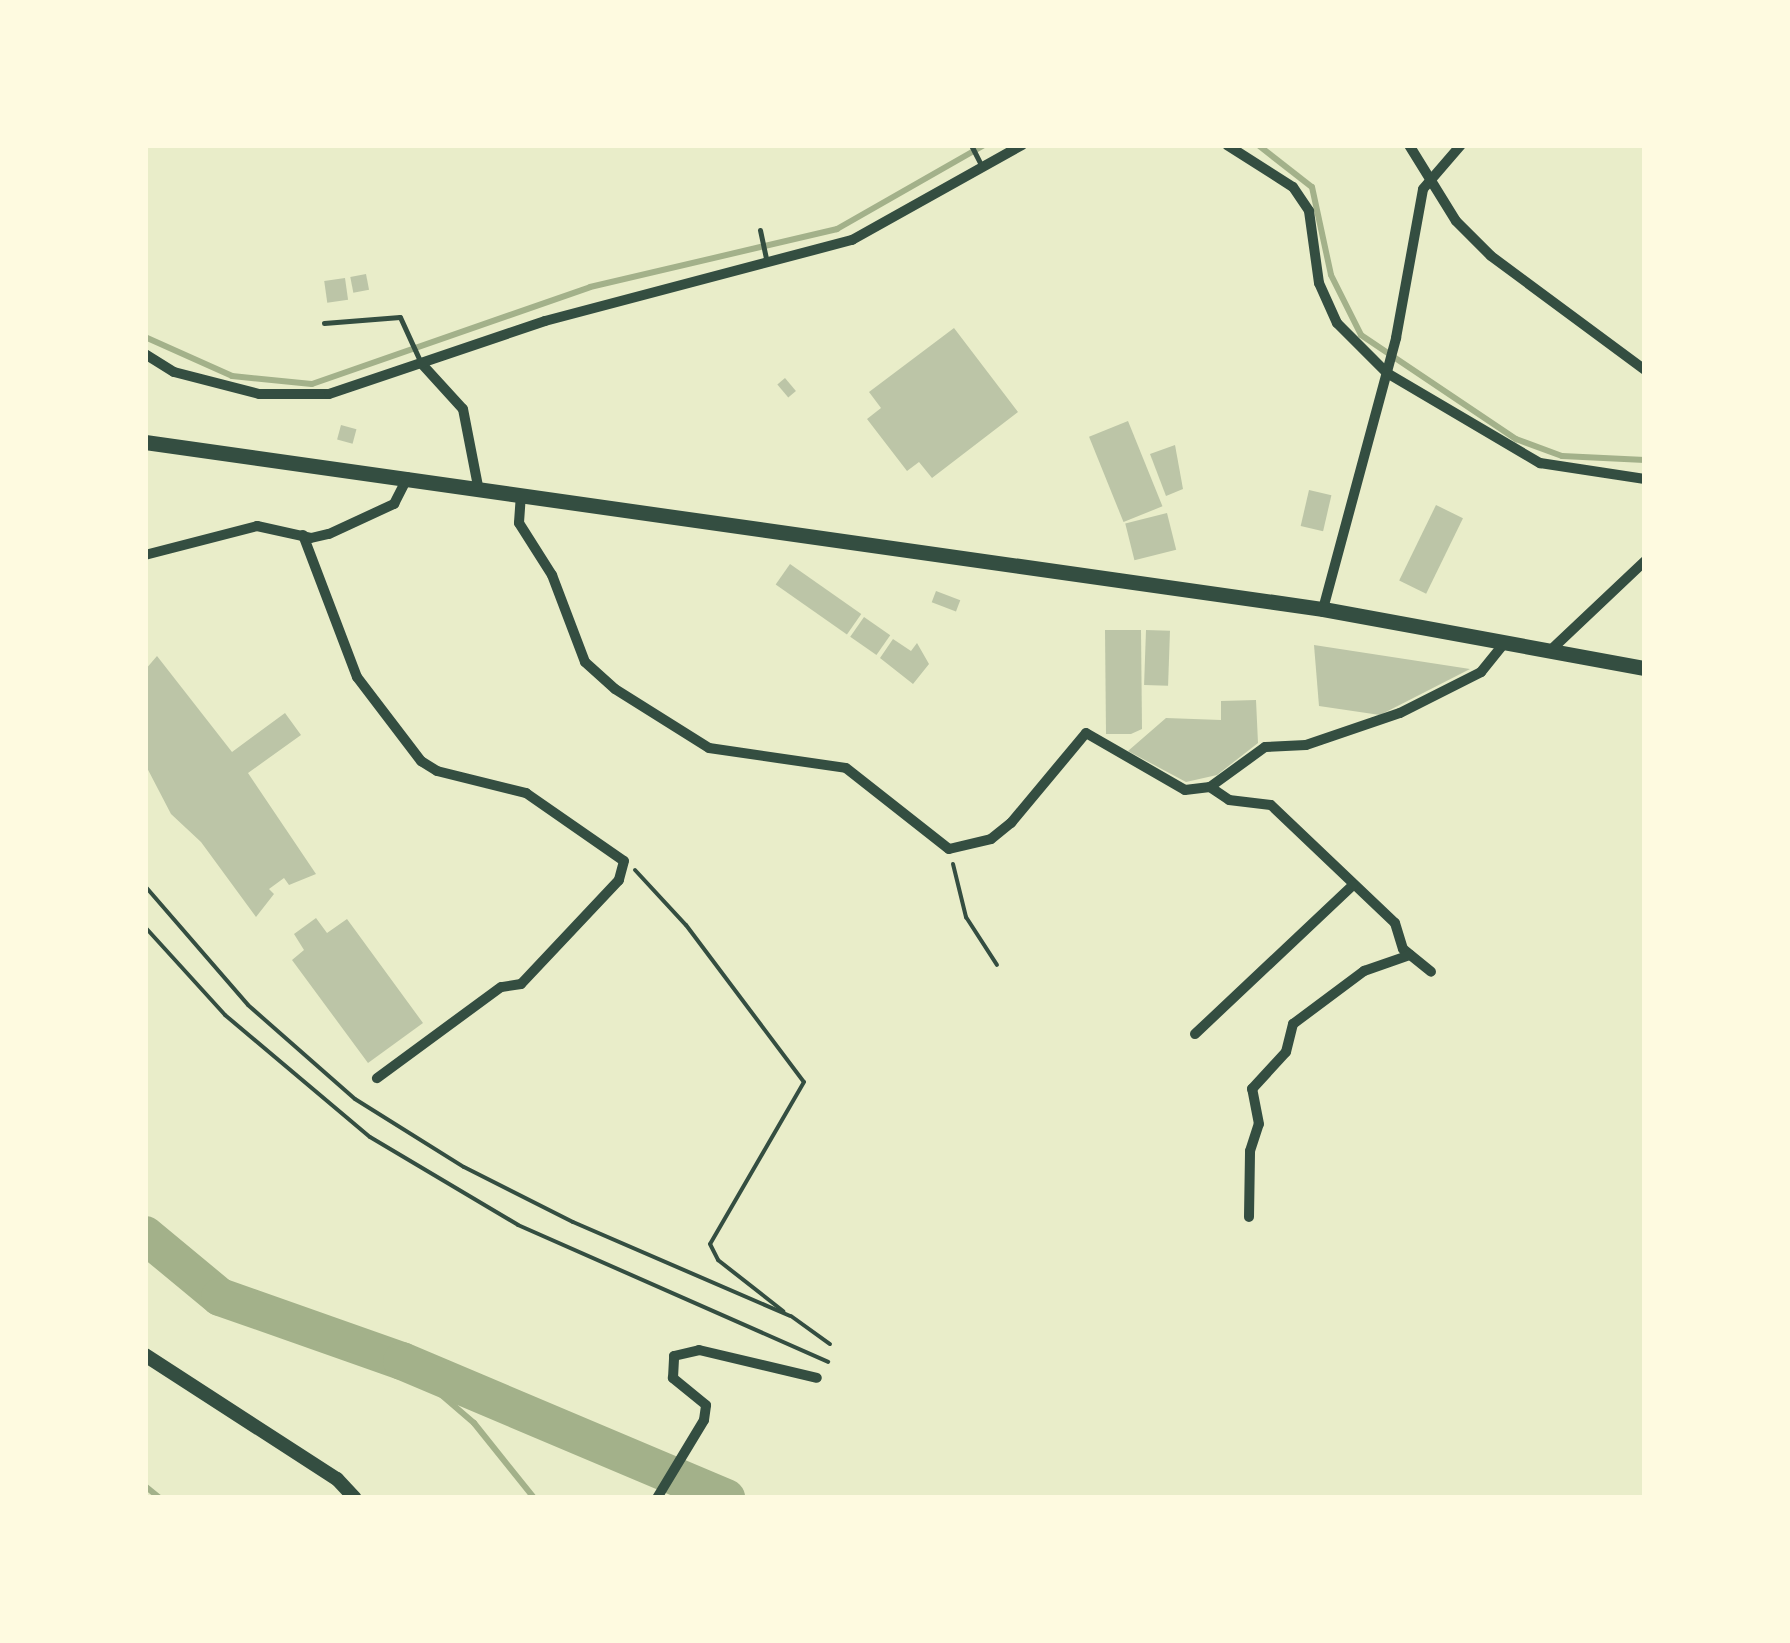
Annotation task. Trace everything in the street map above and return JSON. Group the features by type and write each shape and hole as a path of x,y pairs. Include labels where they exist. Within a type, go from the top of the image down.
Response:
{"highway":[{"path":"145,442 408,476 1322,609 1554,647 1645,668"}],"main road":[{"path":"145,1355 337,1479 355,1498"}],"street":[{"path":"145,354 174,372 259,394 329,394 420,359 545,321 768,266 852,240 1022,145"},
{"path":"1227,145 1293,188 1309,211 1319,283 1337,322 1387,373 1540,463 1645,479"},
{"path":"1409,145 1456,221 1492,256 1645,370"},
{"path":"1322,609 1396,338 1429,181 1462,145"},
{"path":"420,359 463,410 478,486"},
{"path":"145,555 258,526 303,535 329,534 394,504 408,476"},
{"path":"521,494 519,523 552,575 585,662 615,689 709,748 846,768 955,849 991,840 1011,823 1086,733 1185,790 1210,788 1264,746 1306,745 1400,713 1481,672 1507,640"},
{"path":"303,535 357,677 421,761 437,772 526,793 624,861 619,880 521,984 502,987 377,1078"},
{"path":"1554,647 1645,561"},
{"path":"1210,788 1230,800 1271,805 1395,924 1410,955 1431,972"},
{"path":"1195,1034 1353,885"},
{"path":"1249,1217 1250,1151 1259,1124 1252,1089 1286,1052 1293,1024 1364,971 1410,955"},
{"path":"657,1498 696,1436 706,1405 679,1385 670,1366 684,1350 817,1378"}],"lane":[{"path":"972,145 982,167"},
{"path":"760,230 768,266"},
{"path":"324,324 400,317 420,359"}],"path":[{"path":"955,849 955,884 966,916 997,965"},
{"path":"624,861 686,925 804,1082 710,1244 718,1260 830,1344"},
{"path":"145,886 248,1005 356,1099 464,1167 572,1222 790,1316"},
{"path":"145,927 226,1016 385,1146 518,1225 828,1362"}],"building":[{"path":"366,274 369,290 353,293 350,277"},
{"path":"345,278 348,300 327,303 324,281"},
{"path":"954,328 1018,412 932,478 919,462 907,471 867,419 881,408 869,392"},
{"path":"785,378 796,391 788,397 777,384"},
{"path":"1128,421 1162,506 1124,522 1089,437"},
{"path":"341,425 356,429 353,444 337,439"},
{"path":"1175,445 1183,489 1166,496 1150,454"},
{"path":"1309,490 1331,495 1323,531 1301,526"},
{"path":"1436,505 1463,518 1426,594 1399,580"},
{"path":"1167,513 1176,550 1134,560 1125,523"},
{"path":"790,564 861,614 847,634 776,584"},
{"path":"936,591 960,600 956,612 932,602"},
{"path":"864,617 890,635 876,655 850,637"},
{"path":"1105,630 1141,630 1142,729 1131,734 1106,734"},
{"path":"1146,630 1170,631 1168,686 1144,685"},
{"path":"893,639 911,651 917,643 929,664 913,684 880,658"},
{"path":"1314,645 1470,669 1380,715 1319,706"},
{"path":"157,656 232,752 285,713 301,735 248,773 316,874 289,885 284,878 269,889 274,894 256,917 201,842 171,814 145,764 145,670"},
{"path":"1256,700 1258,743 1217,775 1186,782 1128,751 1166,718 1221,720 1221,701"},
{"path":"316,918 327,933 347,919 423,1023 368,1063 292,960 304,950 294,934"}],"waterway":[{"path":"145,337 232,376 312,384 590,287 837,229 984,145"},
{"path":"1258,145 1312,187 1331,275 1361,335 1516,439 1562,456 1645,460"},
{"path":"145,1235 220,1297 402,1361 726,1498"},
{"path":"402,1361 474,1423 534,1498"},
{"path":"145,1486 160,1498"}]}
